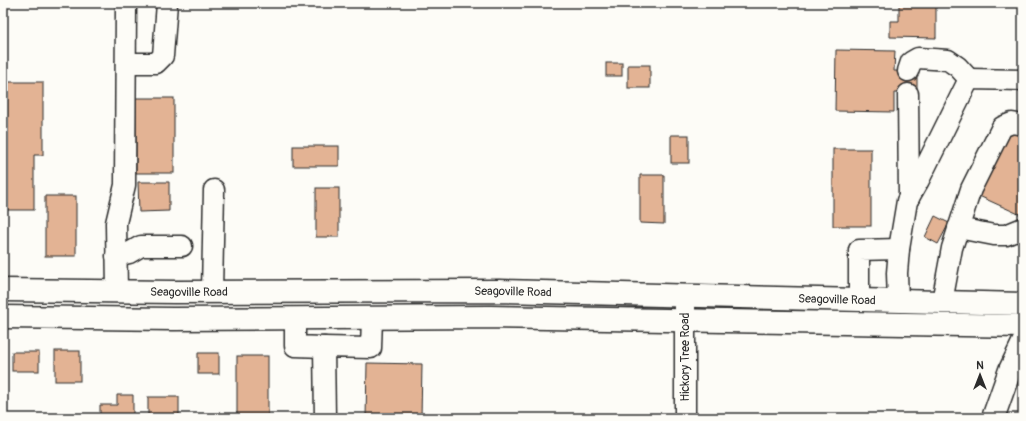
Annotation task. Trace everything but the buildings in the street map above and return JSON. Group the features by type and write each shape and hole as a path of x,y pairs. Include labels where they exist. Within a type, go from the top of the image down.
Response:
{"main road":[{"name":"Seagoville Road","path":"3,290 212,292 461,291 1023,304"},
{"path":"69,291 69,318"},
{"path":"461,291 461,317"},
{"path":"897,324 898,301"},
{"name":"Seagoville Road","path":"3,317 173,319 461,317 1023,326"},
{"path":"993,418 1010,370 1023,343"}],"street":[{"path":"117,291 116,223 125,185 126,3"},
{"path":"126,63 156,63 163,56 167,3"},
{"path":"908,71 911,62 918,58 948,60 958,67 969,79 1023,80"},
{"path":"898,301 897,273 899,249 907,201 969,79"},
{"path":"908,94 909,198"},
{"path":"942,302 952,248 971,189 1002,127 1012,123 1023,125"},
{"path":"212,292 214,190"},
{"path":"958,228 994,235 1006,235 1023,228"},
{"path":"116,256 129,253 140,246 182,246"},
{"path":"859,300 859,250 899,249"},
{"name":"Hickory Tree Road","path":"685,296 685,418"},
{"path":"295,318 295,346 371,348 372,318"},
{"path":"324,347 325,418"}]}
